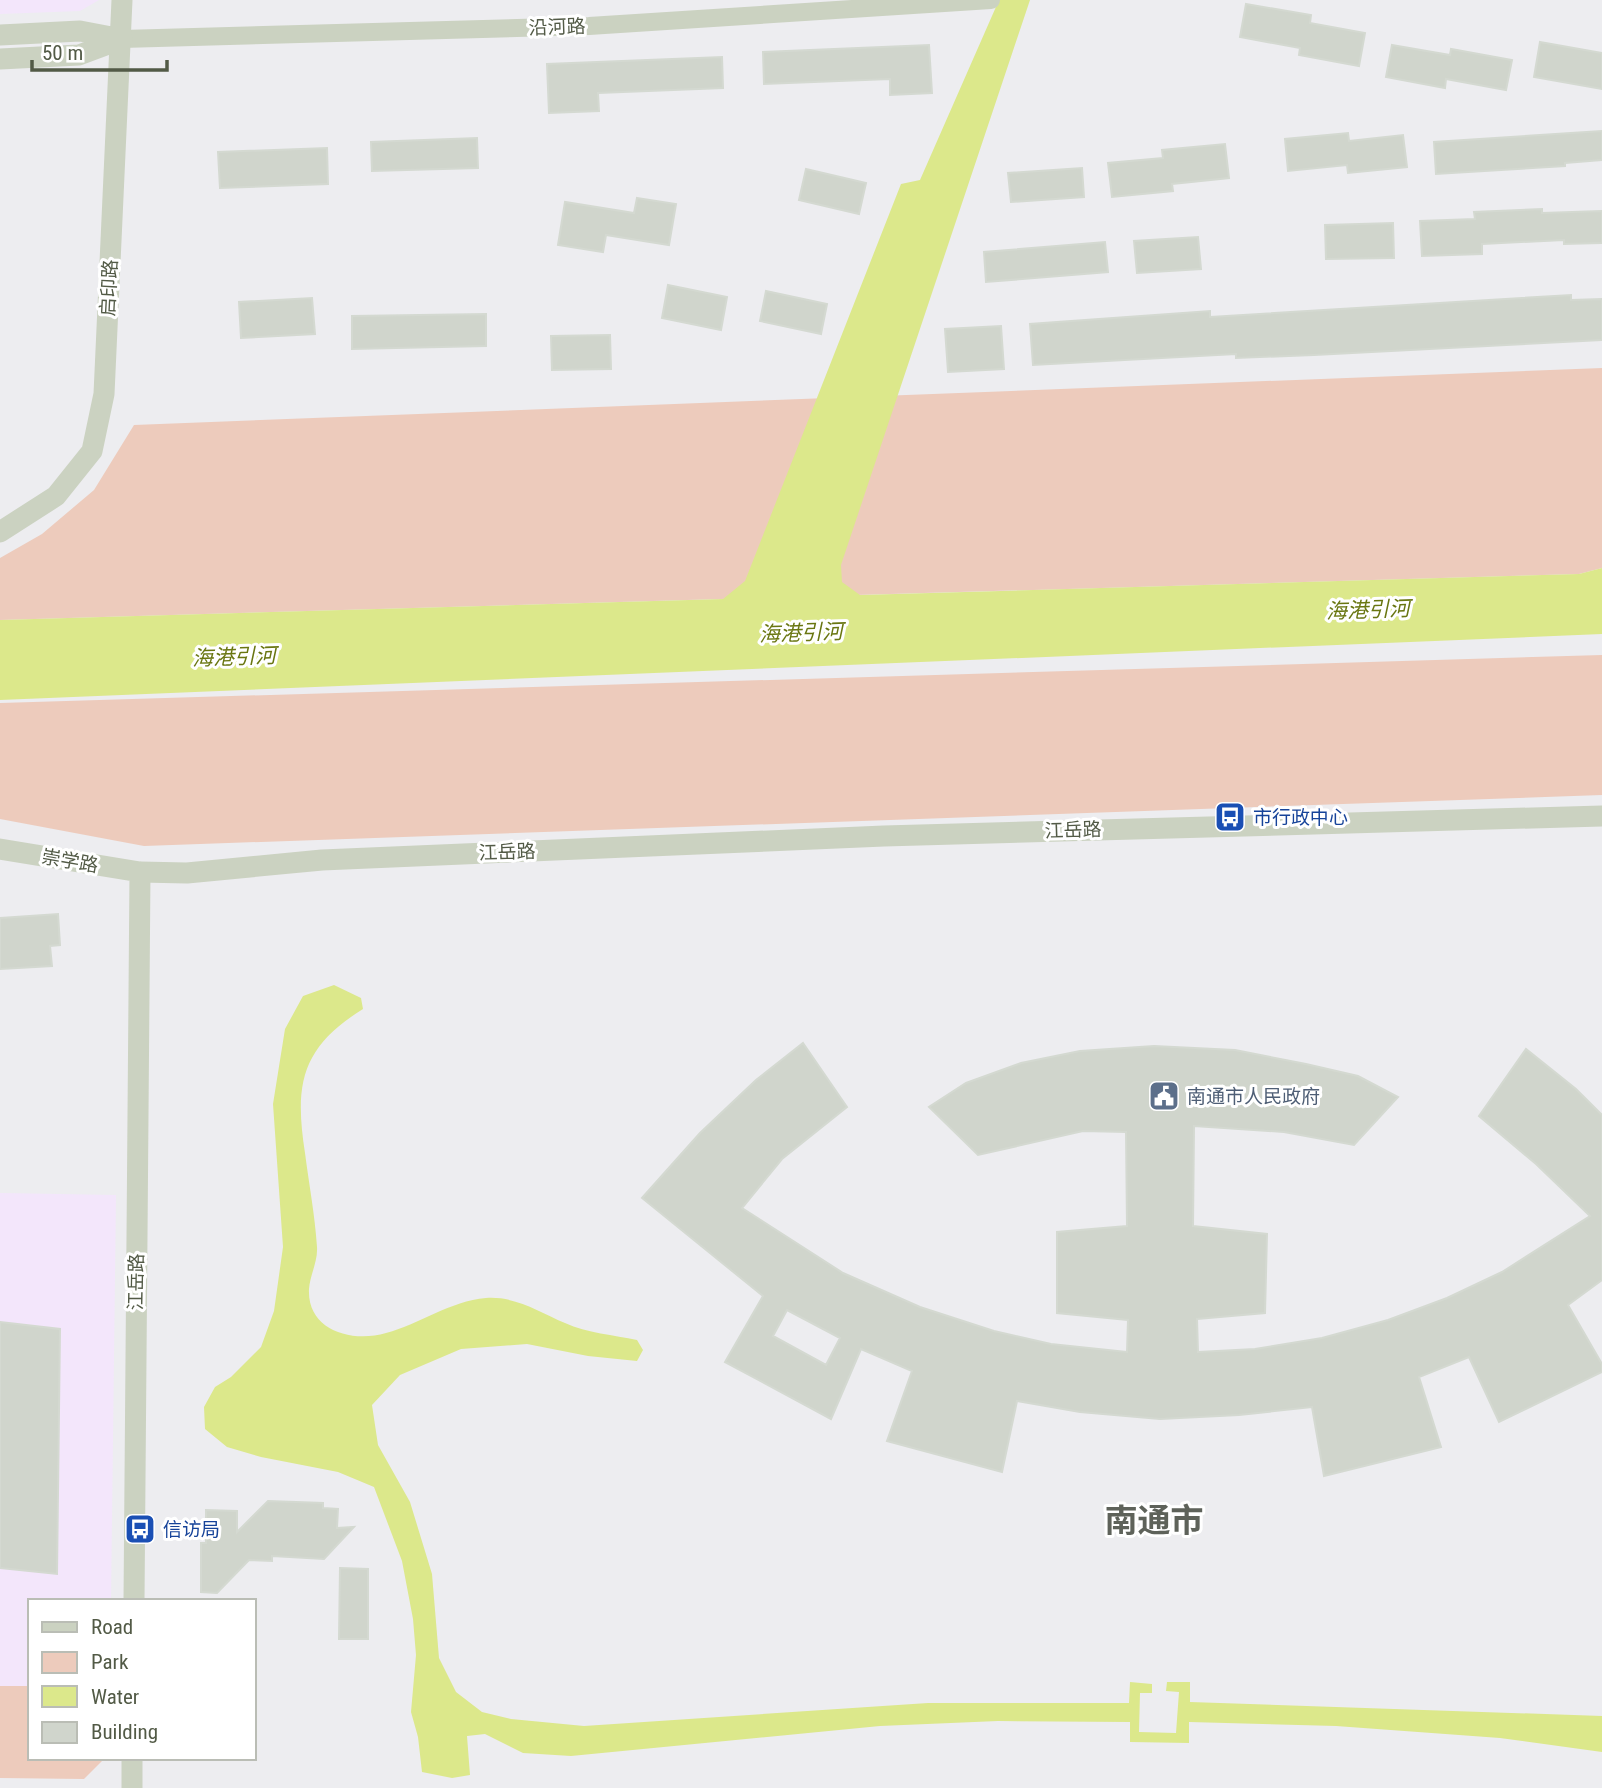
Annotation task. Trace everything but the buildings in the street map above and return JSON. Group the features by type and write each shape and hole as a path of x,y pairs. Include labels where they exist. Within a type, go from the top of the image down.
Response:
{"street":[{"name":"启印路","path":"0,532 57,496 92,451 104,394 122,0"},
{"name":"沿河路","path":"0,36 80,31 122,38 589,26 991,0"},
{"name":"沿河路","path":"0,59 79,55 122,38"},
{"name":"江岳路","path":"134,1599 140,872 187,873 322,860 884,836 1602,816"},
{"name":"崇学路","path":"0,849 140,872"},
{"path":"132,1760 132,1788"}],"shaded area":[{"path":"0,0 99,0 80,11 0,14"},
{"path":"0,1193 116,1195 111,1599 28,1599 28,1686 0,1686"}],"green space":[{"path":"1602,368 1602,568 1579,574 0,620 0,558 42,534 94,490 134,425"},
{"path":"1602,655 1602,795 144,846 0,819 0,703"},
{"path":"0,1686 28,1686 28,1760 103,1760 84,1779 0,1778"}],"water":[{"name":"海港引河","path":"999,0 1030,0 841,565 842,582 860,595 1579,574 1602,568 1602,634 0,700 0,620 723,599 745,581 901,184 920,180"},
{"path":"334,985 361,998 363,1009 343,1023 315,1053 302,1087 302,1128 317,1247 309,1289 310,1303 315,1315 323,1324 334,1330 359,1336 373,1336 399,1329 460,1303 497,1298 527,1306 582,1329 637,1340 643,1350 637,1361 588,1356 527,1344 461,1349 400,1375 372,1405 378,1445 410,1502 432,1574 439,1658 456,1692 482,1712 511,1719 584,1726 928,1703 1129,1703 1130,1682 1152,1684 1152,1693 1140,1693 1139,1732 1176,1733 1179,1692 1166,1691 1167,1682 1190,1682 1190,1702 1602,1716 1602,1752 1500,1738 1336,1726 1189,1722 1189,1743 1130,1742 1130,1722 998,1721 880,1726 571,1756 523,1753 485,1734 467,1736 470,1775 452,1778 422,1772 418,1737 411,1712 416,1655 413,1619 402,1561 374,1487 338,1472 261,1457 227,1447 205,1429 204,1407 215,1387 231,1377 261,1347 274,1311 283,1247 273,1104 285,1029 303,996"}],"place":[{"name":"市行政中心","path":"1230,817"},
{"name":"南通市人民政府","path":"1164,1096"},
{"name":"信访局","path":"140,1529"}],"district":[{"name":"南通市","path":"1154,1520"}]}
